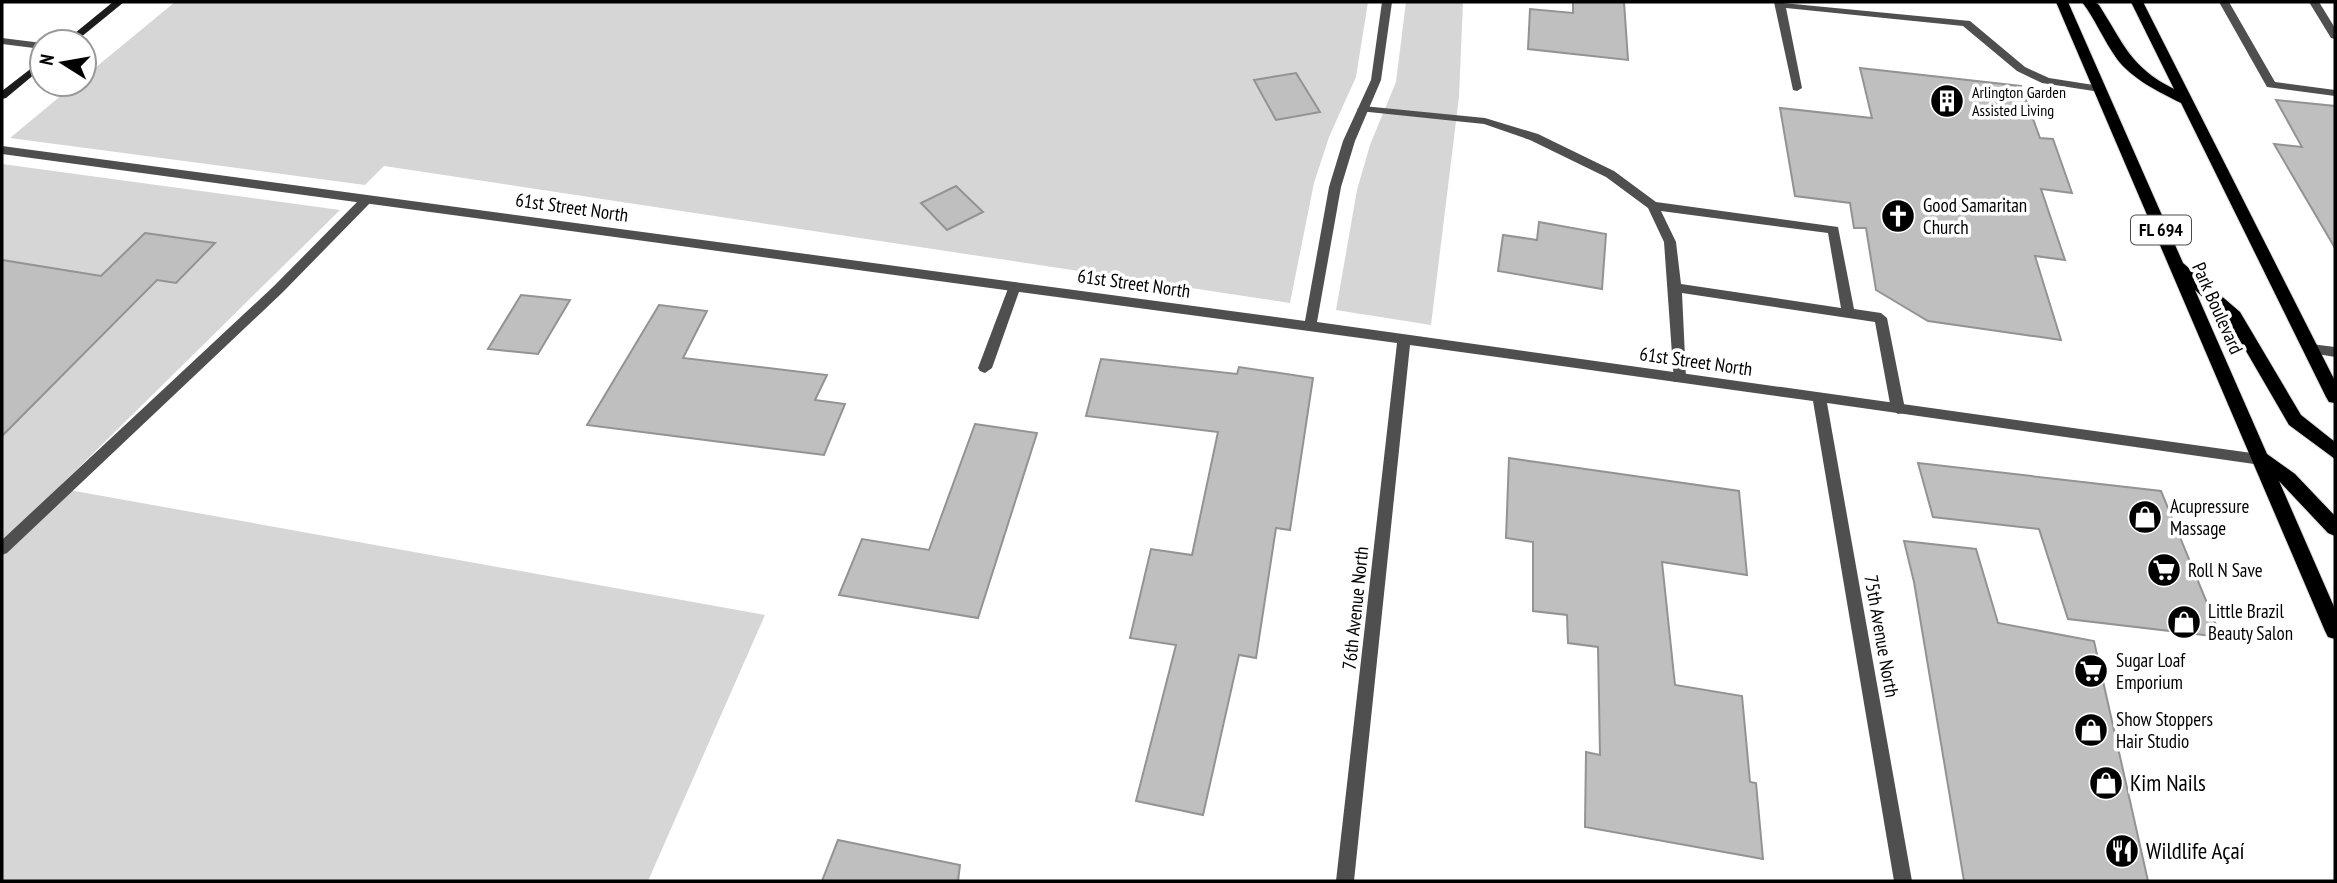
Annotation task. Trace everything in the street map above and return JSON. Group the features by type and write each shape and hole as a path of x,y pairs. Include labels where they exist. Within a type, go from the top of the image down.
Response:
{"main road":[{"name":"Park Boulevard","path":"2062,2 2335,631"},
{"path":"2088,2 2101,18 2115,48 2137,72 2187,102"},
{"path":"2137,2 2335,397"},
{"path":"2176,265 2234,316 2295,420 2335,452"},
{"path":"2261,459 2289,479 2335,528"}],"street":[{"path":"86,28 119,2"},
{"path":"1310,326 1335,187 1349,141 1376,80 1387,2"},
{"path":"2224,2 2271,85 2335,93"},
{"path":"2314,2 2335,36"},
{"path":"1797,89 1780,3 1966,23 2021,69 2046,81 2099,89"},
{"path":"2,41 28,44"},
{"path":"2,96 28,75"},
{"path":"1363,109 1485,121 1522,133 1610,173 1653,205 1670,242 1679,378"},
{"name":"61st Street North","path":"2,150 1310,326 2261,459"},
{"path":"2,549 54,498 215,352 313,257 368,199"},
{"path":"1653,205 1834,230 1848,313"},
{"path":"985,368 1015,286"},
{"path":"1675,288 1881,318 1898,409"},
{"name":"76th Avenue North","path":"1345,881 1404,339"},
{"path":"2311,349 2335,352"},
{"name":"75th Avenue North","path":"1819,398 1903,881"}],"shaded area":[{"path":"175,2 1368,2 1356,77 1329,137 1314,183 1290,303 384,166 365,185 10,138 58,98 98,98 98,65"},
{"path":"1406,2 1463,2 1459,97 1431,325 1336,310 1357,190 1370,145 1396,82"},
{"path":"2,164 340,210 58,488 765,615 648,881 2,881"}],"building":[{"path":"1573,2 1624,2 1628,60 1528,49 1530,9 1573,13"},
{"name":"Good Samaritan Church","path":"1860,68 2021,86 2040,138 2053,139 2072,193 2041,189 2065,260 2035,256 2061,340 1928,321 1876,290 1866,228 1854,228 1850,203 1795,196 1780,108 1872,118"},
{"path":"1296,73 1320,112 1276,120 1254,80"},
{"path":"2276,100 2335,106 2335,248 2274,144 2302,147"},
{"path":"956,186 983,212 947,230 921,203"},
{"path":"1539,222 1606,234 1602,289 1498,271 1503,235 1537,240"},
{"path":"145,233 215,243 176,283 157,280 2,436 2,260 101,276"},
{"path":"521,295 570,300 538,354 488,349"},
{"path":"659,305 707,311 683,358 827,375 815,400 845,404 824,455 587,425"},
{"path":"1101,359 1237,374 1239,367 1313,378 1290,530 1276,528 1256,658 1239,655 1203,815 1136,801 1176,645 1130,638 1151,549 1192,555 1218,432 1086,416"},
{"path":"975,424 1037,433 978,618 839,595 862,539 929,550"},
{"path":"1509,458 1739,491 1747,575 1662,562 1675,685 1742,696 1750,782 1756,783 1763,859 1585,827 1586,752 1600,755 1598,647 1568,643 1567,615 1533,611 1533,542 1506,538"},
{"path":"1918,463 2161,491 2221,637 2068,619 2039,529 1933,517"},
{"path":"1904,541 1976,549 1998,623 2094,641 2148,881 1964,881 1914,582"},
{"path":"838,840 960,865 958,881 822,881"}],"place":[{"name":"Arlington Garden Assisted Living","path":"1947,101"},
{"name":"Good Samaritan Church","path":"1898,216"},
{"name":"Acupressure Massage","path":"2145,517"},
{"name":"Roll N Save","path":"2164,570"},
{"name":"Little Brazil Beauty Salon","path":"2184,622"},
{"name":"Sugar Loaf Emporium","path":"2091,671"},
{"name":"Show Stoppers Hair Studio","path":"2091,730"},
{"name":"Kim Nails","path":"2106,783"},
{"name":"Wildlife Açaí","path":"2122,851"}]}
